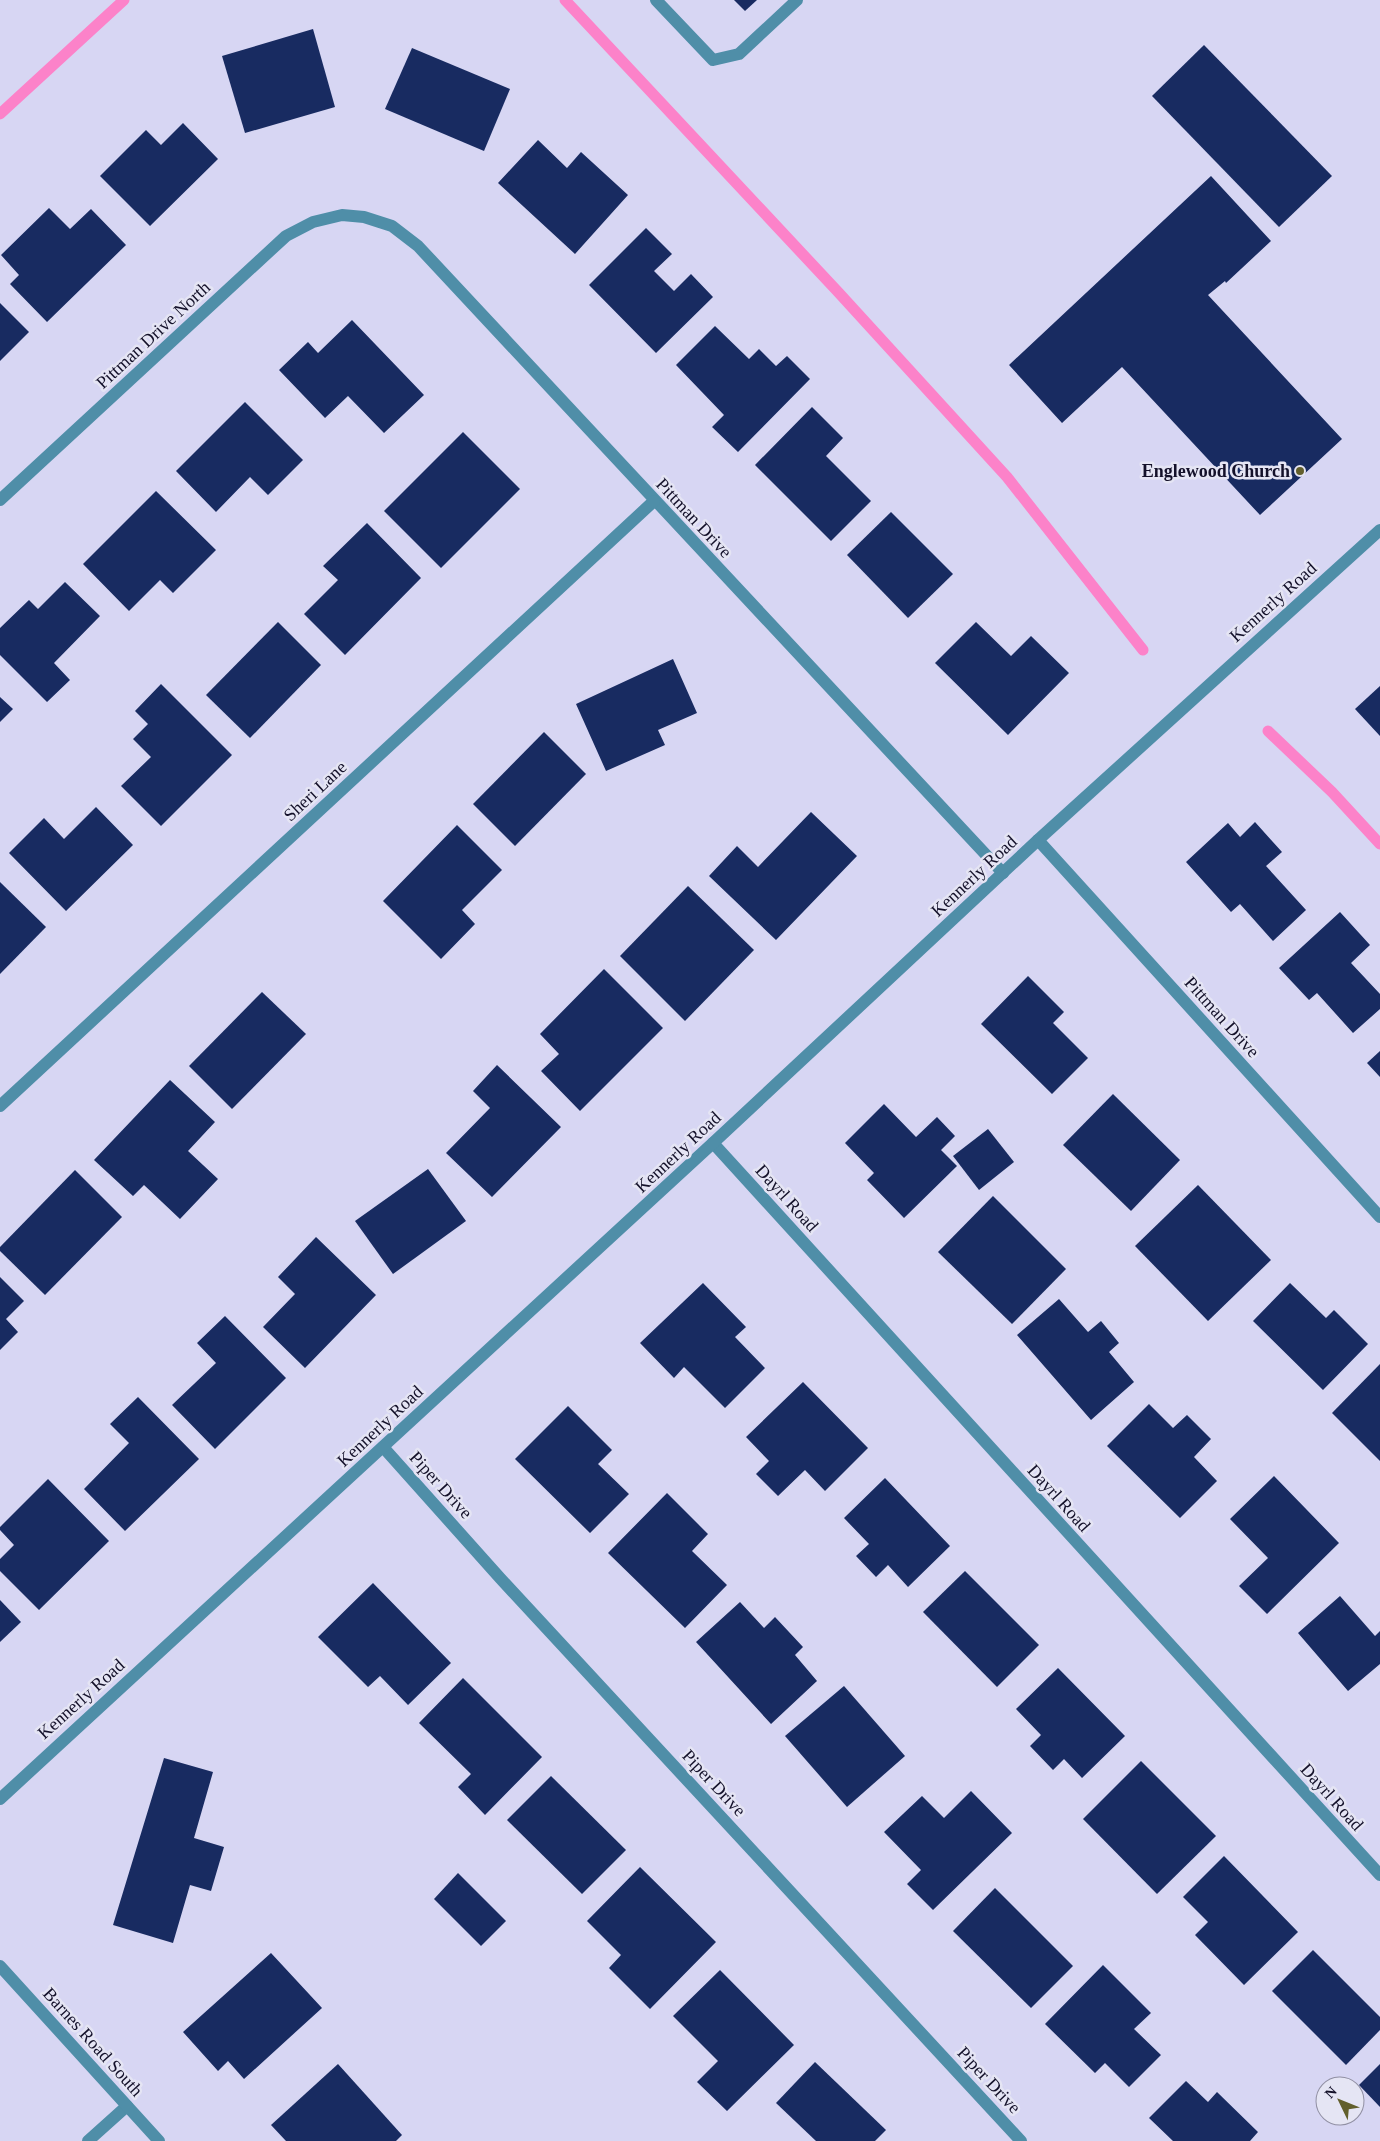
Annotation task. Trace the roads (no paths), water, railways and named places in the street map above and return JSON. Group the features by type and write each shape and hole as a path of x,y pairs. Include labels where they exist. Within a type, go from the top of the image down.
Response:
{"street":[{"path":"656,0 713,60 739,54 797,0"},
{"name":"Pittman Drive North","path":"0,500 286,236 313,222 342,215"},
{"name":"Pittman Drive","path":"342,215 364,217 392,226 418,246 1003,873"},
{"name":"Sheri Lane","path":"0,1106 654,501"},
{"name":"Kennerly Road","path":"0,1799 713,1143 1038,840 1380,530"},
{"name":"Pittman Drive","path":"1038,840 1380,1217"},
{"name":"Dayrl Road","path":"713,1143 1380,1875"},
{"name":"Piper Drive","path":"383,1447 507,1585 1021,2141"},
{"name":"Barnes Road South","path":"0,1966 159,2141"},
{"path":"88,2141 127,2106"}],"waterway":[{"path":"0,114 124,0"},
{"path":"565,0 839,293 1007,477 1143,650"},
{"path":"1268,731 1332,792 1380,844"}],"place":[{"name":"Englewood Church","path":"1300,471"}]}
